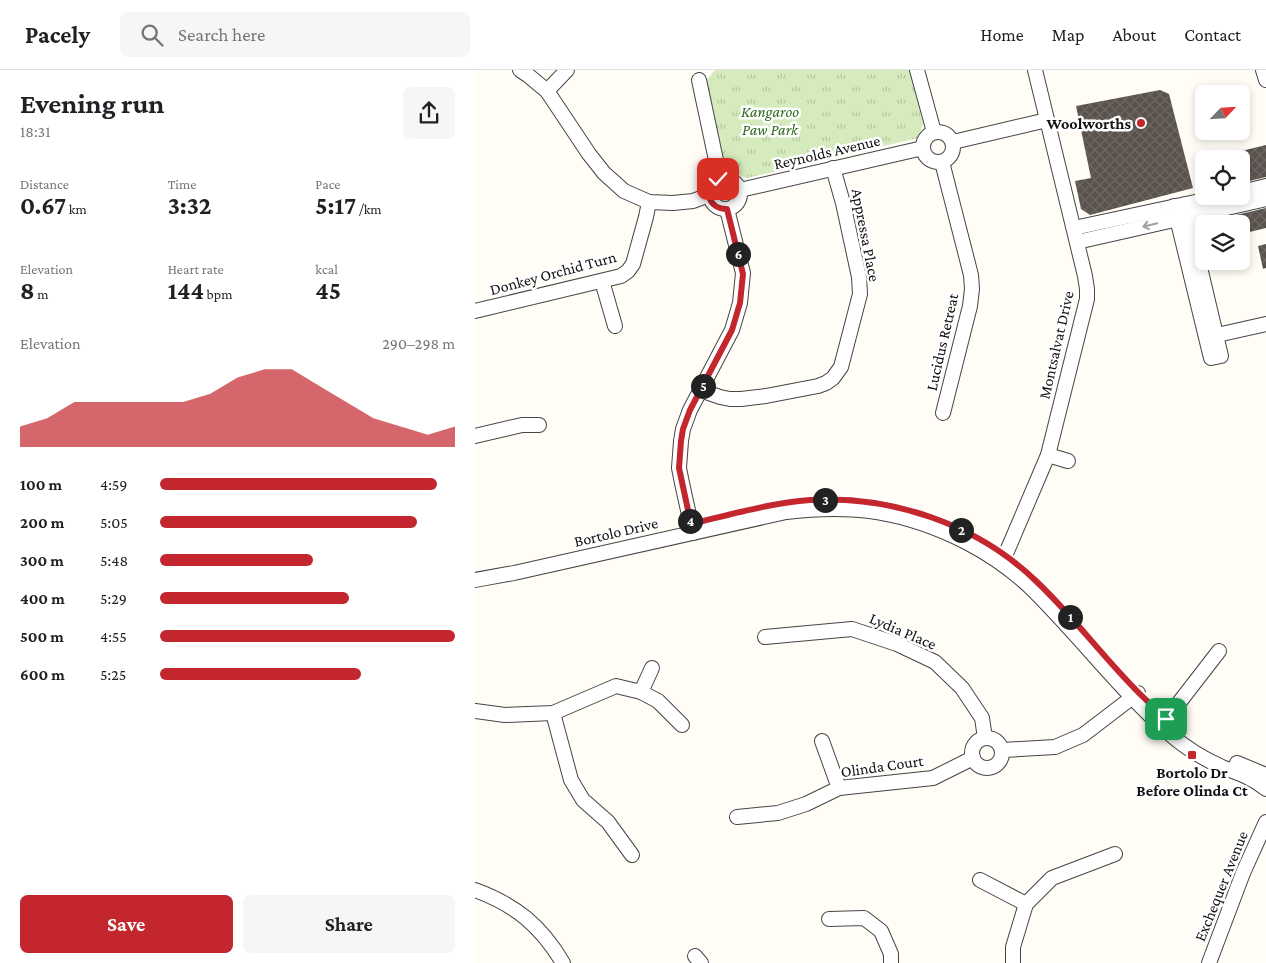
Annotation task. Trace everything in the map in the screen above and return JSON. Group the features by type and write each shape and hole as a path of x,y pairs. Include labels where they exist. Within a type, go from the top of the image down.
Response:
{"street":[{"path":"520,70 547,92 589,154 604,173 624,191 649,202 673,203 693,201 709,195"},
{"path":"547,92 567,70"},
{"path":"917,70 934,132"},
{"name":"Montsalvat Drive","path":"1004,559 1048,455 1087,299 1085,276 1035,70"},
{"path":"1263,70 1266,80"},
{"path":"699,80 720,179"},
{"path":"953,142 1047,120"},
{"path":"934,132 947,134 953,142 953,152 942,162 931,161 924,153 923,143 925,138 934,132"},
{"name":"Reynolds Avenue","path":"740,190 923,148"},
{"name":"Lucidus Retreat","path":"942,162 971,275 972,289 970,306 943,413"},
{"name":"Appressa Place","path":"700,390 720,397 730,398 765,396 827,383 841,368 860,294 859,277 843,202 833,168"},
{"path":"727,178 735,182 740,190 738,202 727,209 717,207 711,202 709,195 713,183 720,179 727,178"},
{"path":"1250,190 1266,186"},
{"path":"1074,228 1266,199"},
{"name":"Donkey Orchid Turn","path":"475,311 621,276 633,264 649,202"},
{"path":"1077,242 1198,205"},
{"path":"692,528 679,468 683,429 690,410 732,330 740,303 743,274 727,209"},
{"path":"1182,211 1216,357"},
{"path":"602,281 615,326"},
{"path":"1211,336 1266,324"},
{"path":"475,436 522,425 539,425"},
{"path":"1048,455 1068,461"},
{"name":"Bortolo Drive","path":"475,571 692,528 786,512 825,508 869,511 902,517 940,530 1004,559 1036,581 1135,695 1164,723 1173,737 1205,758 1254,780 1266,789"},
{"name":"Bortolo Drive","path":"475,580 514,573 692,528"},
{"name":"Lydia Place","path":"765,637 852,629 897,644 935,662 962,688 982,718 985,738"},
{"path":"1164,723 1219,652"},
{"path":"641,692 652,668"},
{"path":"475,712 505,715 553,713 616,686 641,692 658,701 682,724"},
{"path":"1003,750 1055,747 1083,735 1135,695"},
{"path":"553,713 571,780 583,800 608,822 632,855"},
{"name":"Bortolo Drive","path":"1164,723 1177,729 1209,750 1266,775"},
{"path":"985,738 991,738 999,742 1003,750 1001,761 995,767 987,768 980,766 973,758 973,748 976,743 985,738"},
{"path":"823,741 839,788"},
{"name":"Olinda Court","path":"737,817 778,813 806,804 839,788 933,778 973,758"},
{"name":"Exchequer Avenue","path":"1209,963 1243,873 1266,822"},
{"path":"1013,963 1013,947 1026,904 1052,878 1115,854"},
{"path":"980,880 1026,904"},
{"path":"475,890 497,899 524,916 545,936 563,963"},
{"path":"829,919 864,918 881,932 891,954 891,963"}],"green space":[{"name":"Kangaroo Paw Park","path":"715,70 910,70 923,124 918,138 747,178 726,170 706,81"}],"building":[{"path":"1160,90 1169,94 1193,188 1090,215 1081,209 1075,181 1091,178 1076,106"},
{"path":"1266,145 1266,177 1250,181 1250,150 1246,150"},
{"path":"1266,208 1266,228 1250,232 1250,215 1236,215"},
{"path":"1266,244 1266,268 1263,269 1258,246"}],"place":[{"name":"Woolworths","path":"1141,123"},
{"name":"Bortolo Dr Before Olinda Ct","path":"1192,755"}],"route":[{"path":"718,179 710,188 709,195 711,202 717,207 727,209 743,274 738,315 690,410 683,429 679,468 691,524 750,510 809,500 875,503 933,517 981,540 1006,555 1029,574 1166,719"}]}
